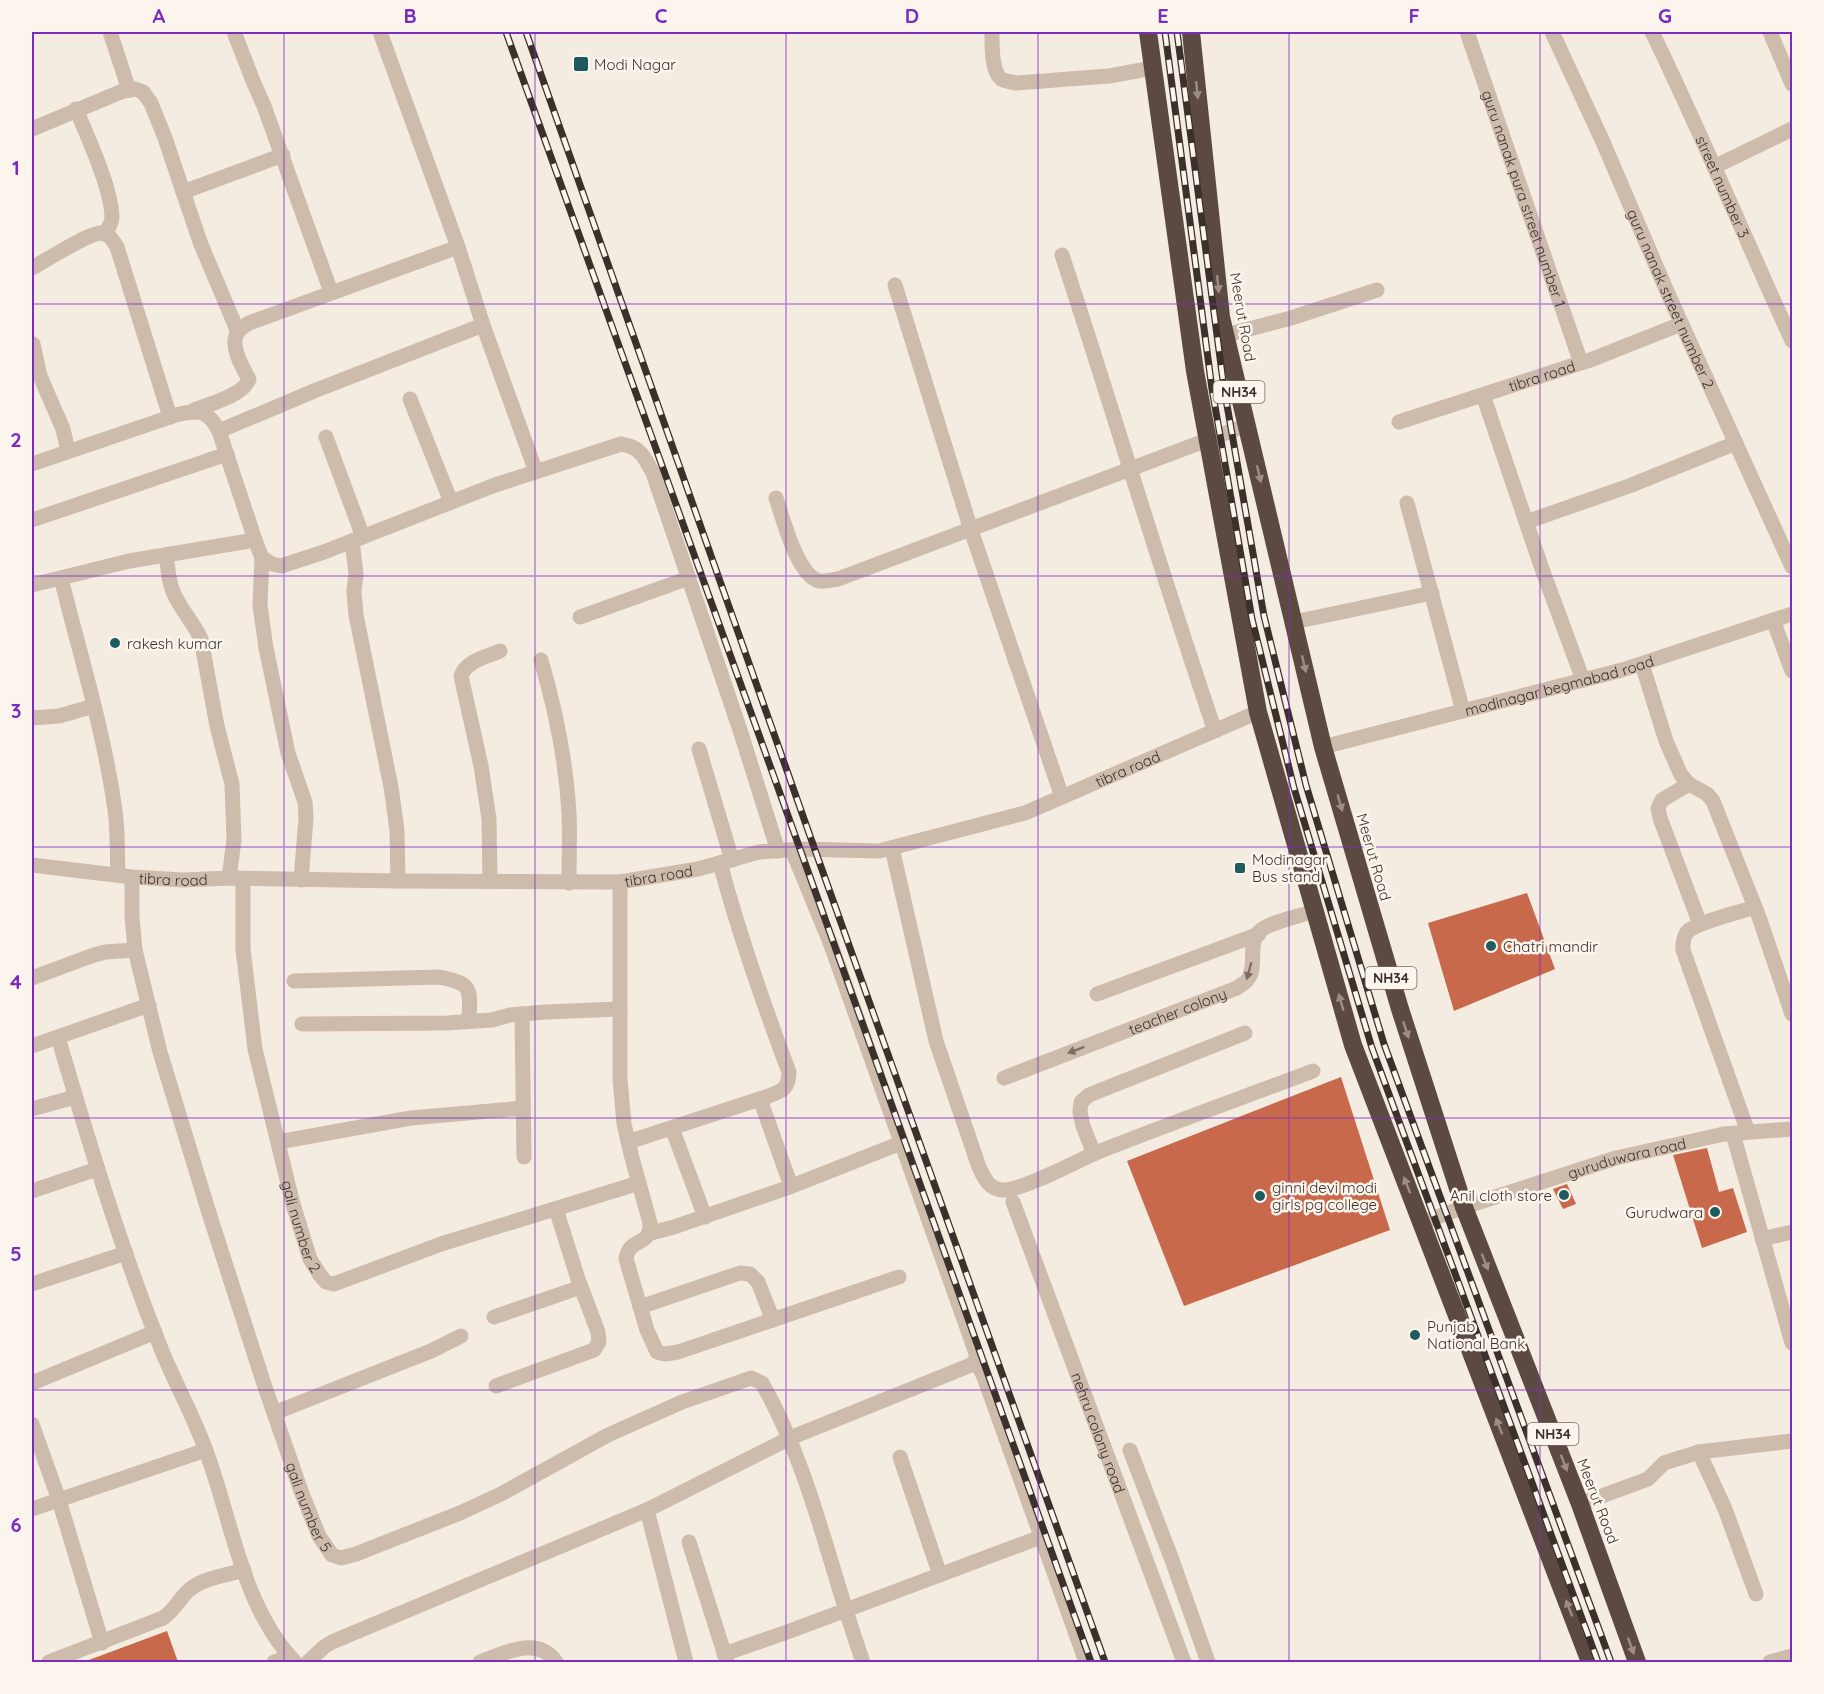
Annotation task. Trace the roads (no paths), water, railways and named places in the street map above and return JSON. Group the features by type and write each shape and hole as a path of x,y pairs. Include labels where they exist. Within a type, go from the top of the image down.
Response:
{"highway":[{"name":"NH34","path":"1148,32 1194,371 1258,711 1353,1045 1590,1662"},
{"name":"Meerut Road","path":"1191,32 1221,317 1323,747 1400,1009 1464,1207 1580,1504 1637,1662"}],"street":[{"path":"110,32 129,90"},
{"path":"234,32 283,155 331,292"},
{"path":"380,32 536,472"},
{"path":"992,32 996,70 1001,79 1015,83 1109,76 1153,68"},
{"name":"guru nanak pura street number 1","path":"1467,32 1581,363"},
{"name":"guru nanak street number 2","path":"1552,32 1603,142 1681,324 1792,567"},
{"name":"street number 3","path":"1652,32 1688,105 1792,341"},
{"path":"1770,32 1792,84"},
{"path":"34,122 123,91 135,89 143,92 151,103 200,242 238,332"},
{"path":"76,109 109,199 111,224 104,234"},
{"path":"1714,167 1792,129"},
{"path":"183,192 283,155"},
{"path":"32,268 87,238 100,233 109,236 117,247 170,417"},
{"path":"32,464 194,410 237,393 247,386 249,379 235,344 238,332 249,323 458,247"},
{"path":"1062,255 1215,731"},
{"path":"895,285 971,530 1062,797"},
{"path":"1226,335 1291,318 1377,290"},
{"name":"tibra road","path":"1399,422 1581,363 1681,324"},
{"path":"219,431 483,325"},
{"path":"33,344 40,376 63,429 68,451"},
{"path":"1483,395 1583,680"},
{"path":"410,399 451,502"},
{"path":"194,410 206,414 213,420 219,431 262,558 260,605 266,648 288,753 305,802 306,818 301,880"},
{"path":"776,498 799,563 810,576 820,581 838,579 1247,425"},
{"path":"326,437 357,539 354,591 356,615 391,787 397,830 398,881"},
{"path":"1526,522 1629,486 1736,443"},
{"path":"262,558 281,566 495,485 621,444 632,445 643,454 653,473 785,850 831,945 977,1356 974,1362 790,1438 647,1510 332,1642 308,1662"},
{"path":"32,520 227,454"},
{"path":"1407,503 1463,711"},
{"path":"32,585 129,561 255,540"},
{"name":"gali number 2","path":"166,555 172,589 201,639 217,726 232,784 236,878 255,1049 293,1204 310,1259 320,1275 326,1282 334,1284 441,1244 639,1183"},
{"name":"gali number 5","path":"61,578 94,706 116,812 135,950 160,1052 274,1413 318,1536 332,1555 340,1558 356,1554 460,1513 501,1494 608,1435 682,1402 751,1378 762,1383 790,1438"},
{"path":"580,617 689,578"},
{"path":"1294,622 1432,593"},
{"name":"modinagar begmabad road","path":"1323,747 1583,680 1792,614"},
{"path":"1773,620 1792,671"},
{"path":"490,881 489,819 481,766 461,676 464,668 500,651"},
{"path":"541,660 554,704 564,761 569,815 569,883"},
{"path":"1642,663 1666,741 1681,775 1689,784 1707,794 1713,801 1755,907 1792,1014"},
{"path":"32,718 59,716 94,706"},
{"name":"tibra road","path":"32,865 183,880 236,878 569,883 620,882 726,862 759,852 879,851 1025,813 1258,711"},
{"path":"628,1142 782,1091 789,1082 789,1072 755,982 732,907 726,862 699,749"},
{"path":"1689,784 1662,800 1658,808 1700,924"},
{"path":"891,848 936,1041 985,1181 994,1188 1004,1190 1019,1187 1094,1154 1313,1071"},
{"path":"620,882 620,1079 624,1124 649,1217 651,1233"},
{"path":"1748,1132 1683,950 1683,939 1689,930 1700,924 1755,907"},
{"path":"1097,994 1259,934 1275,924 1315,911"},
{"name":"teacher colony","path":"1004,1078 1237,988 1248,980 1254,942 1259,934"},
{"path":"32,978 105,952 135,950"},
{"path":"294,981 439,977 458,981 467,987 470,996 470,1022"},
{"path":"32,1046 149,1005"},
{"path":"303,1024 470,1022 522,1014 619,1009"},
{"path":"522,1014 524,1157"},
{"path":"1094,1154 1080,1112 1081,1102 1089,1095 1245,1033"},
{"path":"58,1037 126,1253 155,1332 206,1450 244,1570 267,1627 292,1660"},
{"path":"32,1109 75,1096"},
{"path":"760,1099 791,1186"},
{"path":"278,1142 411,1118 523,1108"},
{"path":"672,1128 705,1217"},
{"name":"guruduwara road","path":"1421,1223 1616,1158 1724,1134 1792,1129"},
{"path":"1733,1134 1792,1343"},
{"path":"899,1277 678,1352 665,1354 657,1352 651,1342 626,1259 627,1251 651,1233 705,1217 901,1143"},
{"path":"32,1191 98,1169"},
{"name":"nehru colony road","path":"1013,1202 1184,1662"},
{"path":"496,1386 594,1350 599,1342 598,1332 556,1209"},
{"path":"1762,1239 1792,1232"},
{"path":"32,1284 126,1253"},
{"path":"640,1306 740,1273 750,1274 758,1282 773,1320"},
{"path":"494,1317 581,1287"},
{"path":"32,1383 155,1332"},
{"path":"274,1413 431,1351 461,1336"},
{"path":"974,1362 984,1377 1086,1662"},
{"path":"32,1424 59,1500 102,1643"},
{"path":"790,1438 863,1662"},
{"path":"1580,1504 1648,1479 1664,1462 1699,1452 1792,1441"},
{"path":"32,1509 206,1450"},
{"path":"1130,1450 1208,1662"},
{"path":"1699,1452 1725,1509 1756,1594"},
{"path":"900,1457 940,1575"},
{"path":"647,1510 686,1662"},
{"path":"689,1542 725,1658 845,1610 1041,1537"},
{"path":"49,1662 162,1618 173,1611 186,1594 198,1585 244,1570"},
{"path":"480,1662 525,1648 541,1649 552,1656 556,1662"},
{"path":"1770,1662 1792,1656"},
{"path":"274,1662 292,1660"}],"railway":[{"path":"506,32 1091,1662"},
{"path":"526,32 1105,1662"},
{"path":"1165,32 1212,389 1252,619 1294,788 1372,1048 1598,1662"},
{"path":"1177,32 1224,388 1264,616 1306,785 1384,1044 1611,1662"}],"place":[{"name":"Modi Nagar","path":"581,64"},
{"name":"rakesh kumar","path":"115,643"},
{"name":"Modinagar Bus stand","path":"1240,868"},
{"name":"Chatri mandir","path":"1491,946"},
{"name":"Anil cloth store","path":"1564,1195"},
{"name":"ginni devi modi girls pg college","path":"1260,1196"},
{"name":"Gurudwara","path":"1715,1212"},
{"name":"Punjab National Bank","path":"1415,1335"}]}
